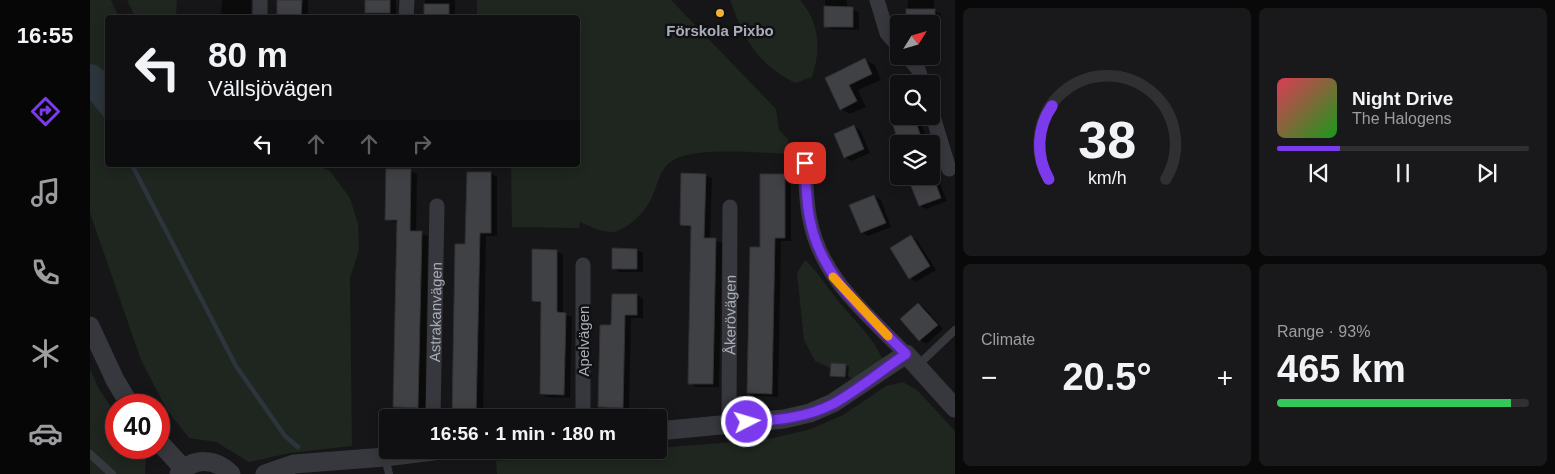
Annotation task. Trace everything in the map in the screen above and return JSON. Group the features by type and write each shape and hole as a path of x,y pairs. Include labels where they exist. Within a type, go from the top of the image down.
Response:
{"street":[{"path":"260,0 260,15"},
{"path":"406,0 406,15"},
{"path":"877,0 887,33 890,36"},
{"path":"936,125 949,169"},
{"path":"805,163 810,220 824,262 836,282 955,408"},
{"name":"Astrakanvägen","path":"433,409 437,206"},
{"name":"Åkerövägen","path":"729,424 730,208"},
{"name":"Apelvägen","path":"583,265 583,409"},
{"path":"90,326 114,380 123,394"},
{"path":"667,430 784,419 810,413 833,404 911,360"},
{"path":"170,456 181,471 196,462 210,462 223,467 230,474"},
{"path":"265,474 294,464 387,466 407,459"}],"lane":[{"path":"911,360 955,330"},
{"path":"90,454 112,474"}],"shaded area":[{"path":"90,0 111,0 118,15 105,15 105,167 321,167 330,171 350,198 358,224 359,250 350,278 352,446 290,453 249,462 216,442 189,438 170,414 170,394 159,394 141,360 90,213"},
{"path":"127,0 177,0 176,15 134,15"},
{"path":"477,0 671,0 776,109 779,130 788,139 789,154 711,152 682,156 664,168 649,202 641,213 631,223 613,232 601,230 580,222 579,228 512,227 511,167 580,167 580,15 477,15"},
{"path":"730,0 800,0 812,18 817,37 817,56 812,77 795,83 782,76 761,59 741,27"},
{"path":"90,64 96,65 105,72 105,119 90,100"},
{"path":"805,260 866,332 882,358 871,370 856,380 815,361 804,340 797,273"},
{"path":"90,369 105,398 105,459 146,459 145,474 90,474"},
{"path":"903,382 917,390 955,431 955,474 497,474 496,461 525,459 667,459 667,447 769,439 811,429 843,415 886,386"}],"building":[{"path":"277,0 302,0 301,15 277,15"},
{"path":"365,0 390,0 390,13 365,13"},
{"path":"424,4 449,4 449,15 424,15"},
{"path":"824,6 853,7 853,27 824,27"},
{"path":"906,9 935,9 935,15 906,15"},
{"path":"865,58 872,74 849,85 857,101 840,110 825,78"},
{"path":"854,125 864,149 844,158 834,134"},
{"path":"893,125 917,125 920,135 896,135"},
{"path":"386,169 411,169 410,231 422,231 418,408 393,407 397,220 385,220"},
{"path":"467,172 491,172 491,233 480,233 476,409 452,409 455,244 465,244"},
{"path":"681,173 706,174 704,238 716,238 713,384 688,384 691,226 680,225"},
{"path":"760,174 785,174 785,238 775,238 772,394 747,393 750,247 760,247"},
{"path":"911,185 936,185 941,198 919,206"},
{"path":"874,195 886,223 861,233 849,205"},
{"path":"911,235 930,266 909,279 890,248"},
{"path":"612,248 637,249 637,269 612,269"},
{"path":"532,249 557,250 557,312 566,313 564,395 540,394 541,302 532,301"},
{"path":"612,294 637,294 637,315 625,315 623,408 598,407 600,325 611,325"},
{"path":"918,303 938,325 919,341 900,319"},
{"path":"831,363 846,364 845,377 830,376"}],"waterway":[{"path":"133,167 236,366 285,436 298,447"}],"slow traffic":[{"path":"833,277 888,336"}],"place":[{"name":"Förskola Pixbo","path":"720,13"}],"route":[{"path":"747,422 784,419 810,413 833,404 906,354 836,282 824,262 810,220 805,163"}]}
